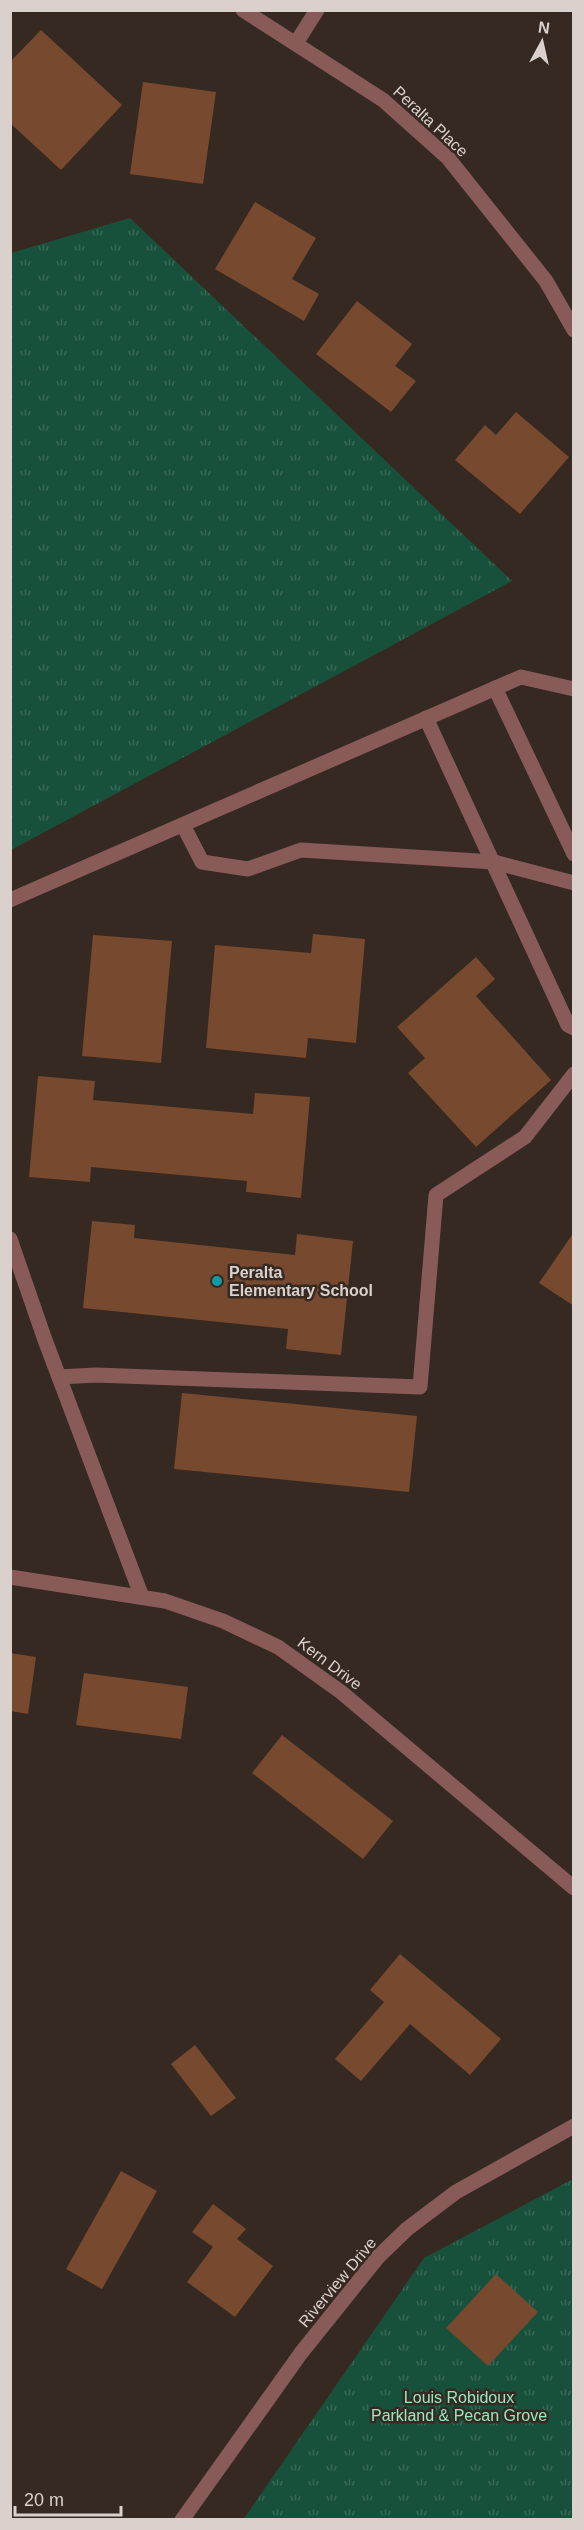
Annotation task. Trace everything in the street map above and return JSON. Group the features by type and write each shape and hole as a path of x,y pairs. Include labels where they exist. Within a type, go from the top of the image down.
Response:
{"street":[{"name":"Peralta Place","path":"243,10 383,100 448,158 546,281 573,330"},
{"path":"296,43 316,10"},
{"path":"10,900 521,677 573,689"},
{"path":"495,688 573,854"},
{"path":"426,718 568,1025 573,1028"},
{"path":"183,825 202,862 248,869 301,850 494,861 573,883"},
{"path":"59,1377 96,1375 420,1387 436,1195 525,1137 573,1074"},
{"path":"10,1239 142,1597"},
{"name":"Kern Drive","path":"10,1577 165,1601 223,1621 278,1647 341,1692 573,1888"},
{"name":"Riverview Drive","path":"182,2520 301,2353 378,2257 407,2229 456,2192 573,2126"}],"green space":[{"path":"130,218 512,581 11,850 11,253"},
{"name":"Louis Robidoux Parkland & Pecan Grove","path":"573,2179 573,2519 243,2520 424,2258"}],"building":[{"path":"41,30 122,105 61,170 10,123 10,62"},
{"path":"143,82 216,92 203,184 130,174"},
{"path":"255,202 316,238 292,279 319,294 304,321 215,269"},
{"path":"357,301 412,344 395,366 416,381 391,412 316,354"},
{"path":"516,412 569,457 520,514 455,460 485,425 496,435"},
{"path":"313,934 365,939 356,1043 308,1038 306,1058 206,1048 215,945 311,953"},
{"path":"93,935 172,941 161,1063 82,1056"},
{"path":"476,957 495,979 476,996 551,1080 476,1147 408,1073 425,1058 397,1027"},
{"path":"38,1076 95,1081 93,1100 253,1114 255,1093 310,1097 301,1198 246,1192 247,1181 91,1167 90,1182 29,1177"},
{"name":"Peralta Elementary School","path":"92,1221 135,1225 134,1238 295,1255 297,1234 353,1241 341,1355 286,1349 288,1329 83,1308"},
{"path":"574,1232 574,1306 539,1283"},
{"path":"182,1393 417,1416 409,1492 174,1469"},
{"path":"10,1653 36,1657 28,1714 10,1711"},
{"path":"84,1673 188,1687 181,1739 76,1725"},
{"path":"282,1735 393,1821 363,1859 252,1773"},
{"path":"400,1954 501,2039 470,2075 410,2024 361,2081 335,2059 384,2002 370,1990"},
{"path":"195,2045 236,2098 211,2116 171,2064"},
{"path":"121,2171 157,2191 102,2289 66,2269"},
{"path":"213,2204 246,2229 237,2239 273,2266 235,2317 187,2282 213,2247 192,2232"},
{"path":"496,2274 538,2312 488,2366 446,2328"}],"place":[{"name":"Peralta Elementary School","path":"217,1281"}]}
